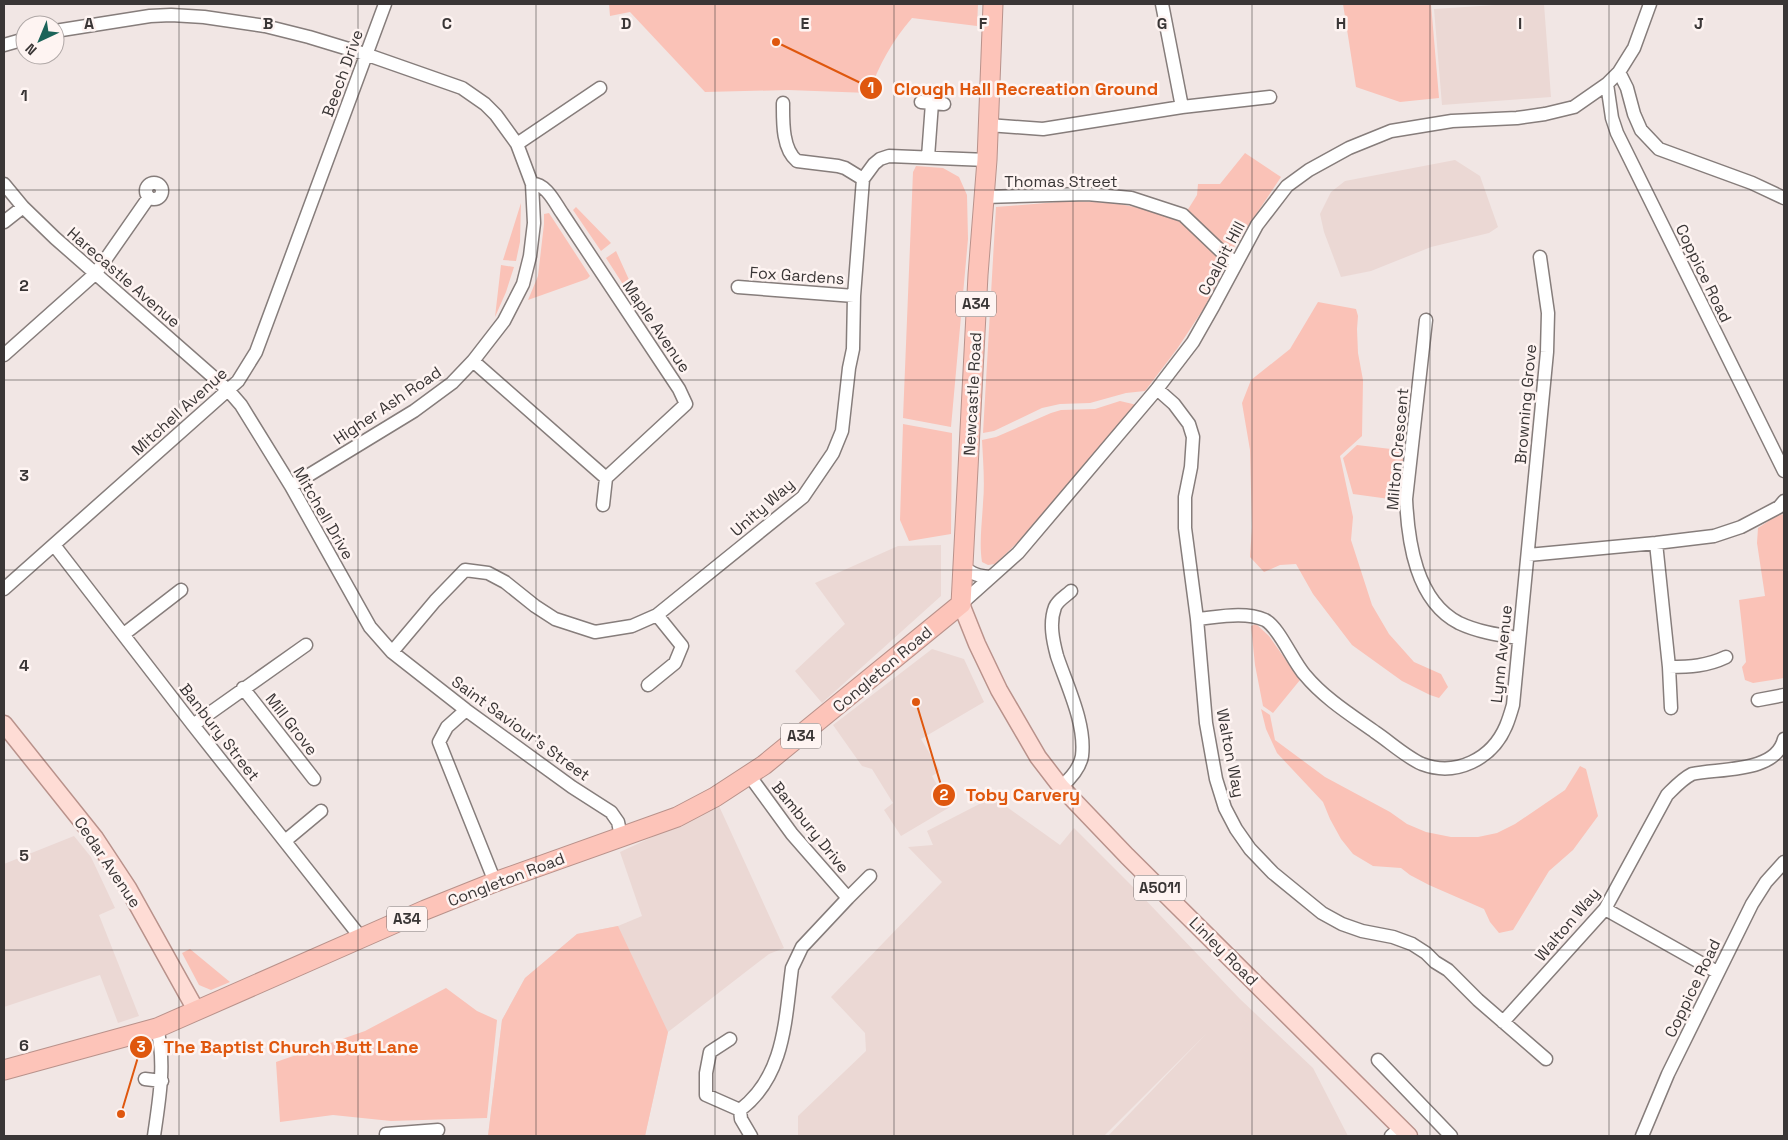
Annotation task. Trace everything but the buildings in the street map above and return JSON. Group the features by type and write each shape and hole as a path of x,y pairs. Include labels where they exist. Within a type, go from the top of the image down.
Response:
{"highway":[{"name":"Newcastle Road","path":"961,604 977,295 987,160 993,4"},
{"name":"Congleton Road","path":"4,1070 157,1028 425,910 495,882 677,817 715,797 764,765 961,604"}],"main road":[{"name":"Linley Road","path":"961,604 998,690 1033,750 1061,787 1400,1133"},
{"name":"Cedar Avenue","path":"4,724 96,838 128,888 196,1010"}],"street":[{"name":"Beech Drive","path":"329,153 385,4"},
{"path":"1162,4 1182,107"},
{"name":"Coalpit Hill","path":"961,604 1018,553 1157,390 1193,342 1257,225 1287,186 1309,170 1349,148 1391,131 1452,121 1517,118 1574,107 1607,84 1619,72 1634,48 1647,17 1650,4"},
{"name":"Higher Ash Road","path":"65,29 150,10 171,15 204,17 265,26 365,54 462,88 485,104 496,115 517,144 532,184 534,223 530,256 523,284 504,321 473,361 452,383 414,411 291,486"},
{"path":"1619,72 1627,88 1634,114 1641,130 1659,149 1752,183 1784,198"},
{"name":"Coppice Road","path":"1607,84 1612,118 1617,133 1784,472"},
{"path":"517,144 600,88"},
{"path":"988,125 1042,129 1182,107 1270,97"},
{"path":"928,157 933,103"},
{"path":"787,109 786,139 791,156 797,161 845,168 863,179 880,159 889,156 987,160"},
{"name":"Mitchell Avenue","path":"4,589 238,381 256,352 329,153"},
{"name":"Unity Way","path":"392,652 435,601 465,570 488,573 505,582 555,619 595,632 632,626 657,616 803,497 833,453 842,431 848,368 853,349 854,296 863,179"},
{"name":"Harecastle Avenue","path":"4,184 55,238 228,390"},
{"name":"Maple Avenue","path":"532,184 544,187 679,389 686,404 606,478"},
{"name":"Thomas Street","path":"984,197 1087,194 1131,198 1183,214 1226,256 1236,262"},
{"path":"4,355 96,273 149,197"},
{"path":"4,222 24,207"},
{"name":"Browning Grove","path":"1528,554 1547,352 1548,312 1540,257"},
{"name":"Fox Gardens","path":"738,287 854,296"},
{"name":"Milton Crescent","path":"1426,320 1407,477 1407,526 1414,557 1428,592 1443,612 1459,623 1480,631 1518,638"},
{"path":"473,361 606,478 603,505"},
{"name":"Mitchell Drive","path":"228,390 241,405 291,486 370,627 392,652"},
{"name":"Walton Way","path":"1157,390 1174,404 1189,424 1193,438 1185,498 1185,528 1197,619 1206,723 1216,779 1225,808 1236,829 1250,848 1273,872 1322,913 1342,924 1362,931 1393,937 1412,944 1426,953 1434,962 1448,970 1502,1022 1546,1059"},
{"path":"1528,554 1714,536 1741,527 1778,507 1784,501"},
{"path":"1656,543 1669,667 1671,708"},
{"name":"Banbury Street","path":"54,545 362,939"},
{"name":"Lynn Avenue","path":"1197,619 1244,616 1266,621 1277,633 1304,674 1322,692 1408,755 1422,763 1437,768 1453,768 1476,762 1498,741 1506,727 1513,704 1518,638 1528,554"},
{"path":"963,566 978,576 992,577"},
{"path":"124,634 181,590"},
{"path":"1061,787 1072,777 1082,757 1082,734 1076,710 1052,640 1055,607 1071,591"},
{"path":"648,685 675,663 682,646 657,616"},
{"path":"193,725 306,645"},
{"name":"Saint Saviour's Street","path":"392,652 466,710 572,787 611,812 618,822 621,836"},
{"path":"1669,667 1692,667 1712,663 1726,657"},
{"name":"Mill Grove","path":"244,688 314,779"},
{"path":"1758,700 1784,695"},
{"path":"466,710 447,727 439,742 495,882"},
{"name":"Walton Way","path":"1502,1022 1605,909 1667,795 1692,774 1763,763 1783,746 1784,738"},
{"name":"Bambury Drive","path":"749,775 792,834 848,898"},
{"path":"284,841 321,811"},
{"name":"Coppice Road","path":"1642,1136 1668,1074 1717,972 1766,882 1784,862"},
{"name":"Bambury Drive","path":"740,1110 753,1100 770,1077 781,1044 792,968 796,957 802,947 870,876"},
{"path":"1605,909 1717,972"},
{"path":"154,1136 162,1081 162,1046 157,1028"},
{"path":"730,1039 710,1052 706,1073 706,1095 740,1110 741,1119 751,1136"},
{"path":"1378,1060 1396,1069 1452,1136"},
{"path":"145,1079 162,1081"},
{"path":"386,1134 424,1134 438,1130"}],"shaded area":[{"path":"609,4 978,4 977,26 912,18 898,35 887,54 869,93 788,90 705,92 630,12 610,16"},
{"path":"1343,4 1431,4 1439,98 1400,102 1356,87"},
{"path":"1544,4 1551,97 1442,105 1434,9"},
{"path":"1245,153 1281,177 1231,252 1187,211 1197,195 1198,184 1220,184"},
{"path":"1455,160 1480,176 1498,227 1489,233 1431,247 1371,271 1341,277 1324,232 1320,214 1331,192 1345,181"},
{"path":"916,166 943,168 959,177 967,195 968,239 951,427 903,418 913,172"},
{"path":"1070,201 1114,203 1150,210 1180,221 1226,265 1204,308 1177,349 1145,391 1126,393 1090,403 1060,404 1042,408 994,431 983,433 996,207"},
{"path":"521,203 520,242 516,261 503,260"},
{"path":"576,207 611,243 601,251 573,210"},
{"path":"549,213 590,276 587,279 528,300 538,276 544,214"},
{"path":"616,251 640,304 637,306 606,258"},
{"path":"501,265 514,267 495,317"},
{"path":"1318,302 1356,309 1358,316 1358,353 1363,380 1362,436 1340,456 1353,517 1351,540 1372,605 1389,634 1414,662 1441,674 1448,687 1439,698 1402,681 1352,645 1313,594 1296,564 1280,565 1264,572 1250,557 1252,527 1250,450 1242,403 1251,380 1290,349"},
{"path":"1120,401 1137,405 1017,543 995,564 988,565 982,562 984,472 982,440 996,437 1061,410 1095,409"},
{"path":"903,424 952,433 951,534 909,541 900,520"},
{"path":"1357,445 1408,451 1404,501 1353,494 1343,458"},
{"path":"1784,514 1784,678 1753,683 1745,680 1742,667 1746,662 1739,600 1765,596 1757,543 1758,528 1776,516"},
{"path":"941,545 941,596 822,703 795,671 845,624 815,583 898,546"},
{"path":"1256,624 1269,636 1300,680 1273,713 1263,706 1255,665 1251,626"},
{"path":"932,649 964,659 984,702 921,739 940,771 932,776 950,807 901,836 884,810 893,803 872,769 862,766 833,725"},
{"path":"1261,709 1270,715 1275,740 1325,777 1390,812 1407,824 1426,832 1451,837 1478,837 1497,833 1515,824 1565,790 1580,766 1586,769 1598,816 1573,850 1549,871 1513,930 1499,933 1490,922 1484,909 1429,885 1401,868 1373,866 1353,854 1341,839 1323,802 1277,753 1266,729"},
{"path":"993,797 1060,845 1074,828 1240,999 1313,1068 1348,1136 1108,1136 1207,1033 1104,1136 798,1136 798,1116 866,1051 865,1033 831,997 942,882 908,847 933,845 927,831"},
{"path":"719,806 784,948 769,954 668,1032 645,1136 488,1136 502,1020 525,978 577,934 618,926 642,916 620,852"},
{"path":"74,836 91,857 115,908 99,915 139,1016 118,1023 100,975 4,1007 4,864"},
{"path":"618,926 668,1032 645,1136 488,1136 502,1020 525,978 577,934"},
{"path":"190,949 230,982 211,990 199,985 182,953"},
{"path":"446,988 477,1011 497,1020 487,1118 391,1121 333,1115 280,1122 276,1062 365,1031"}],"place":[{"name":"Clough Hall Recreation Ground","path":"776,42"},
{"name":"Toby Carvery","path":"916,702"},
{"name":"The Baptist Church Butt Lane","path":"121,1114"}]}
